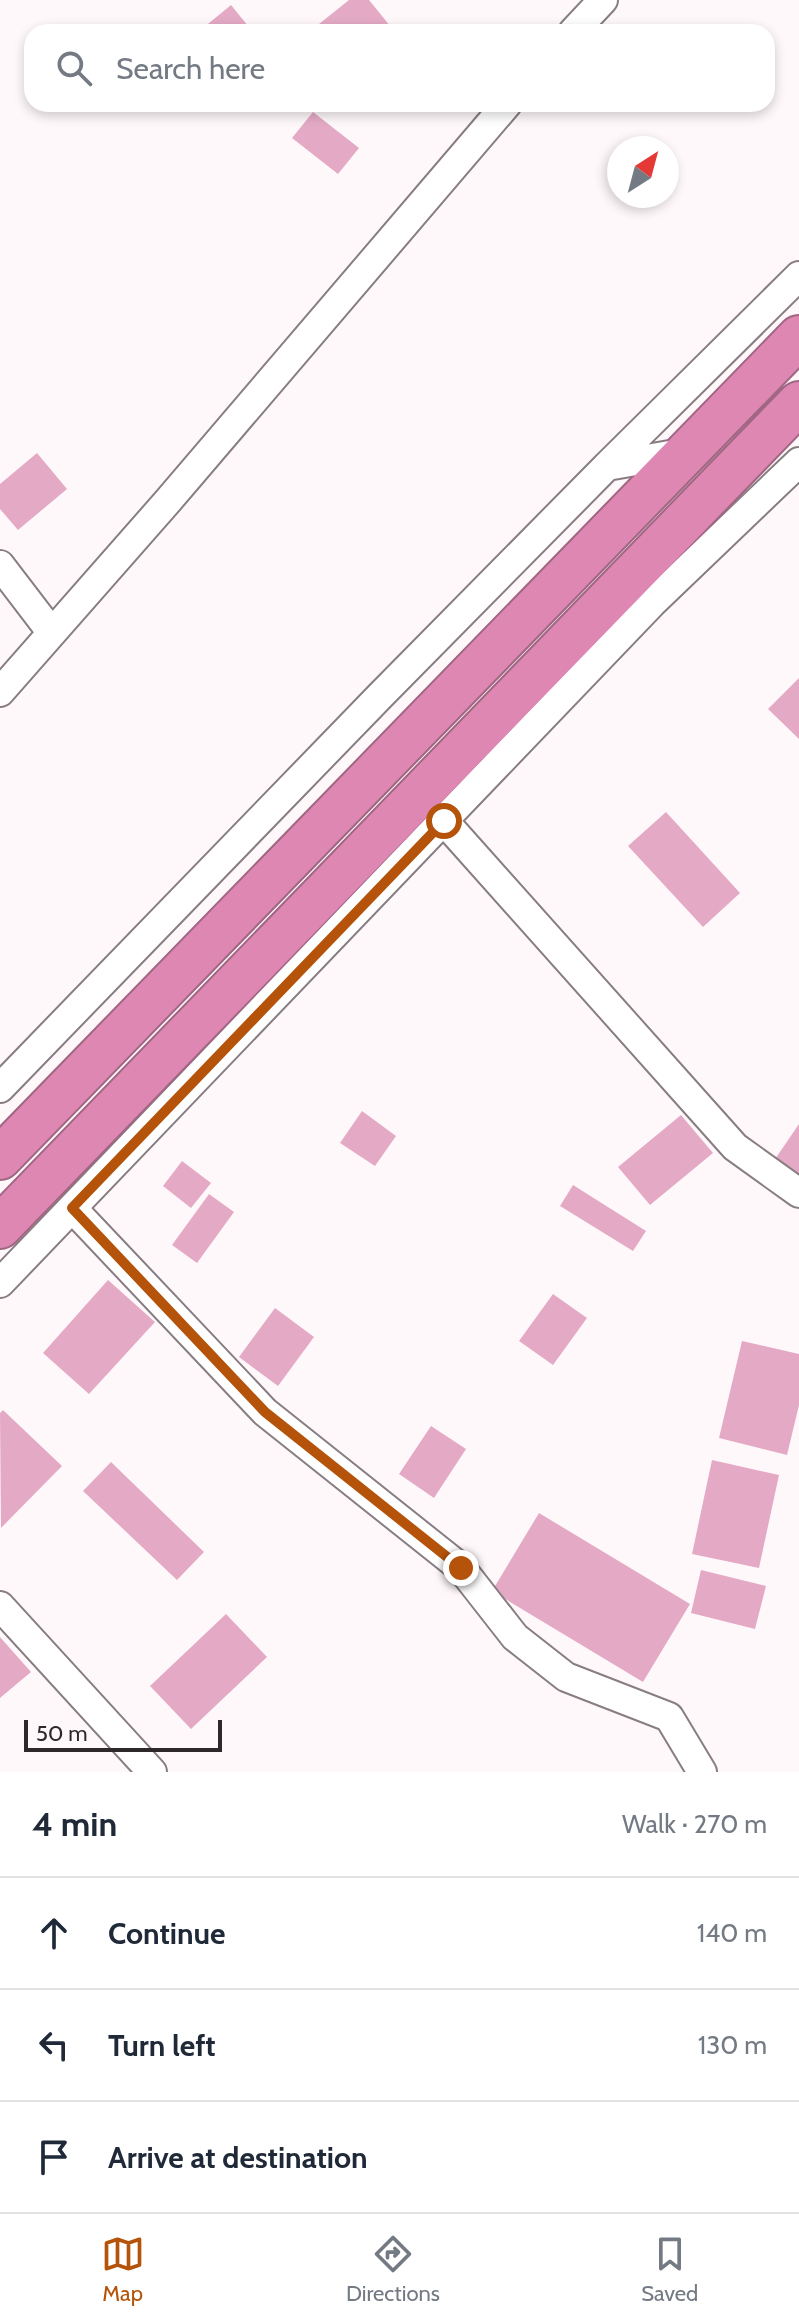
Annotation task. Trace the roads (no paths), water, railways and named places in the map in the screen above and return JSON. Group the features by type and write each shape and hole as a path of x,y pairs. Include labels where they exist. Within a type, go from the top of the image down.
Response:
{"highway":[{"path":"0,1158 799,337"},
{"path":"0,1227 799,403"}],"street":[{"path":"580,24 603,0"},
{"path":"0,692 500,112"},
{"path":"0,1088 380,696 799,276"},
{"path":"607,466 687,452"},
{"path":"0,1283 652,603 799,462"},
{"path":"0,565 52,633"},
{"path":"444,821 735,1147 799,1193"},
{"path":"72,1208 265,1412 461,1568 515,1637 566,1677 669,1717 702,1772"},
{"path":"0,1606 152,1772"}]}
